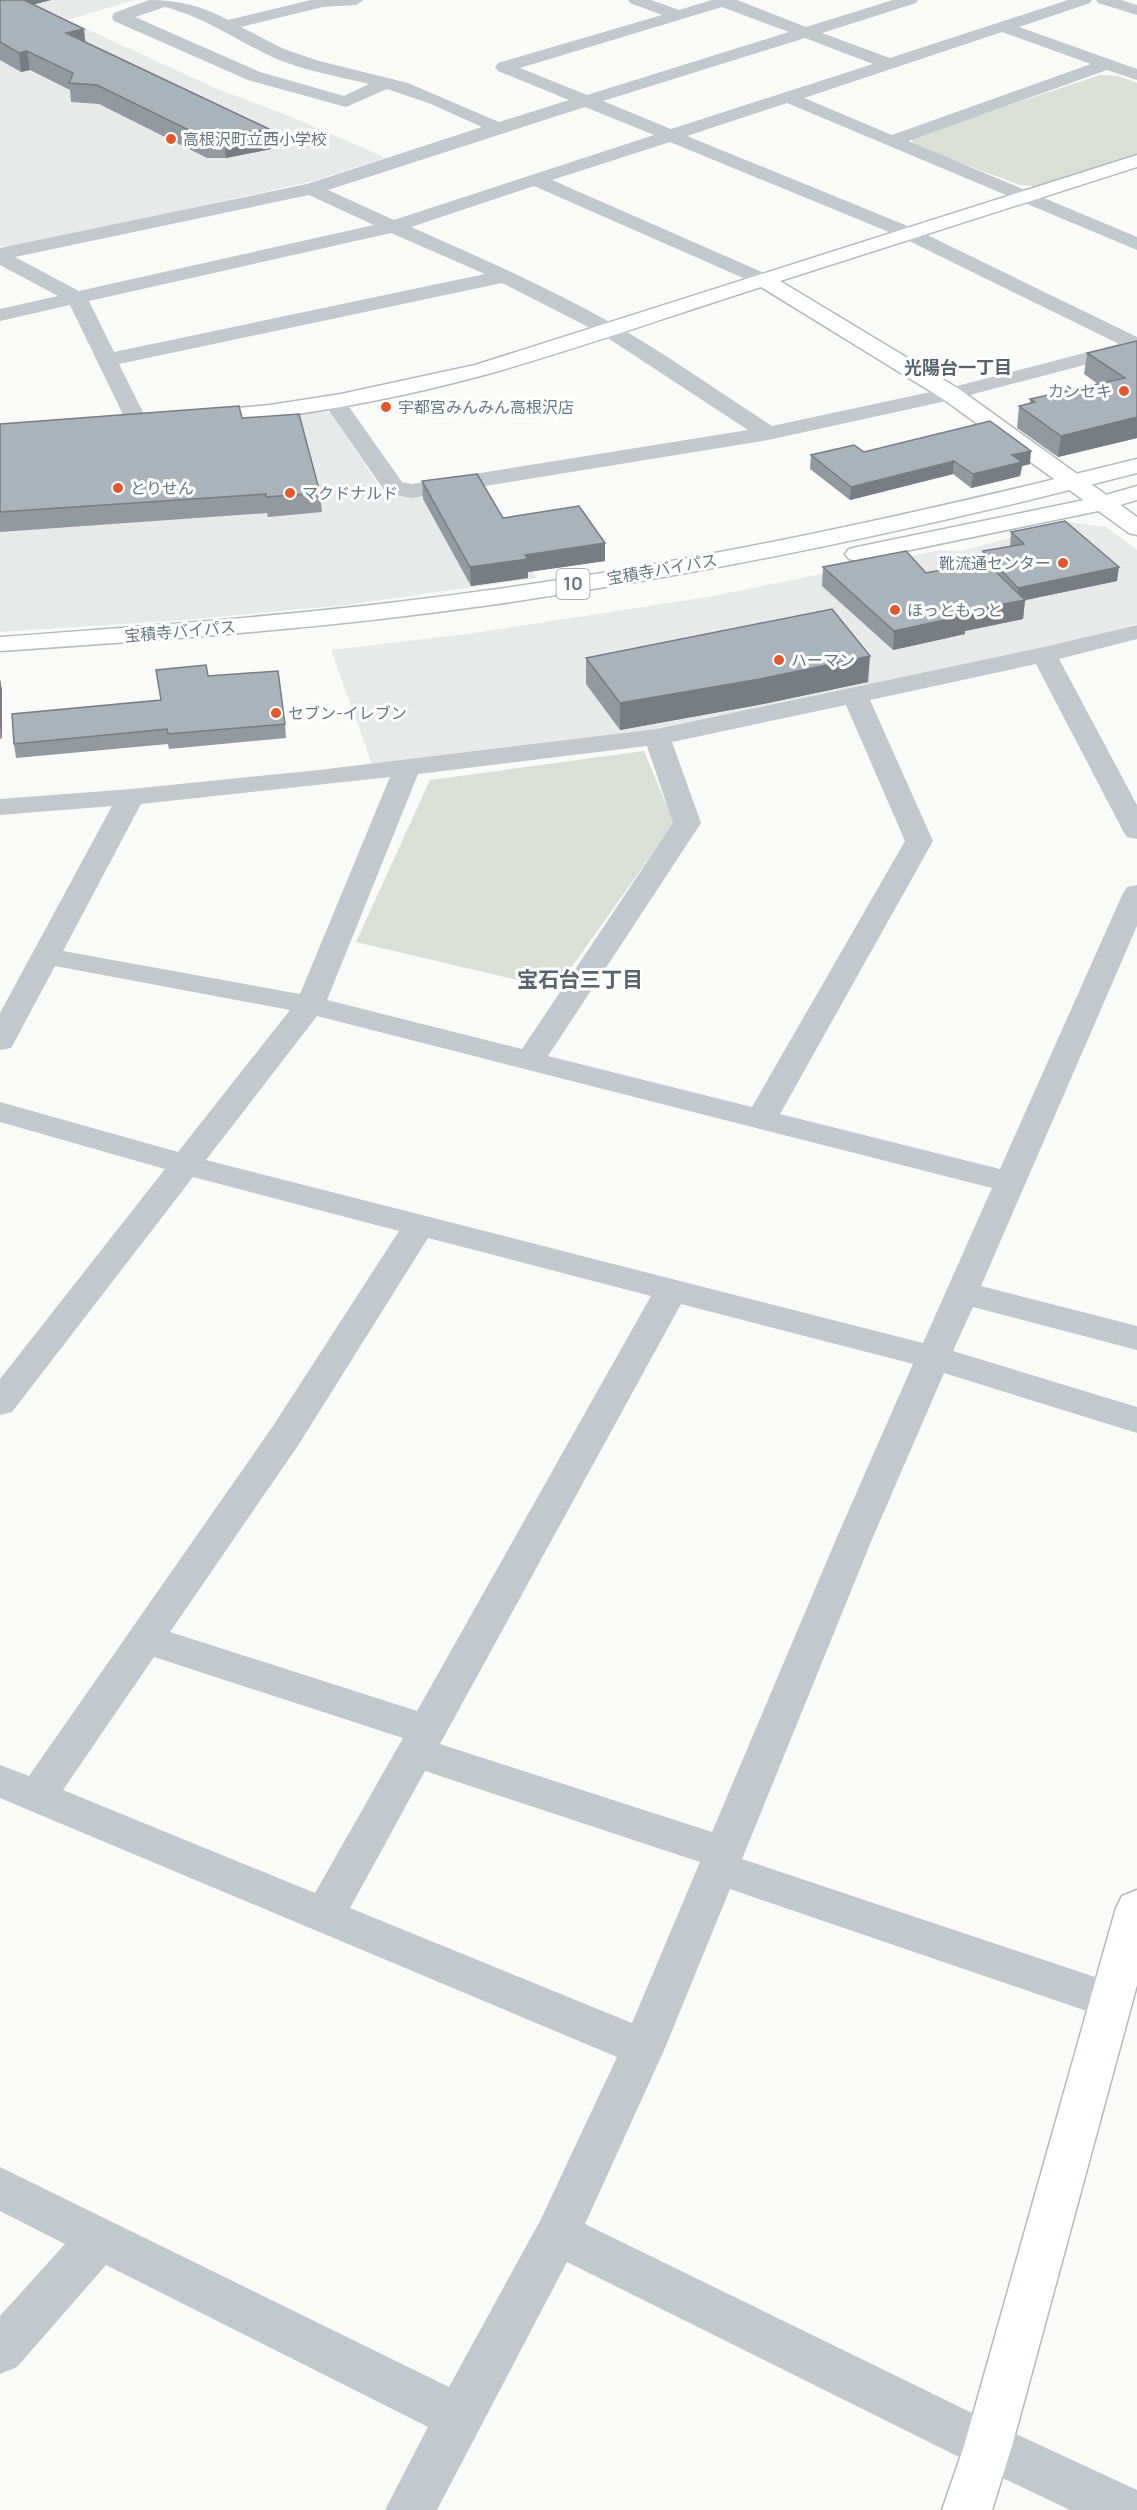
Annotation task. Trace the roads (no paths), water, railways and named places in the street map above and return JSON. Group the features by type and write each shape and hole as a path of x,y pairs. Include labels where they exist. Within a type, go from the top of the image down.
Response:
{"street":[{"path":"226,26 323,2 356,0"},
{"path":"636,0 678,15"},
{"path":"0,255 311,189 586,100 910,0"},
{"path":"0,315 391,227 1084,0"},
{"path":"1104,0 1137,10"},
{"path":"385,83 346,102 254,76 120,17 160,1 198,11 278,53 313,65 385,83 437,100 498,128"},
{"path":"890,64 726,1 504,67 908,233 1137,346"},
{"path":"1003,27 1137,75"},
{"path":"891,141 1108,64"},
{"path":"787,97 1137,244"},
{"path":"184,420 230,417 334,402 404,389 482,369 1137,161"},
{"path":"536,180 764,280 951,394 1137,528"},
{"path":"311,189 391,227 505,276 607,329 768,434"},
{"path":"0,255 77,298 138,424"},
{"path":"108,360 505,276"},
{"path":"334,402 394,488 411,491 768,434 951,394 1137,346"},
{"path":"115,426 161,422"},
{"name":"宝積寺バイパス","path":"0,644 180,632 445,603 681,567 876,527 1074,483 1137,466"},
{"name":"宝積寺バイパス","path":"0,664 182,651 459,622 702,584 939,538 1103,503 1137,493"},
{"path":"0,807 131,797 407,768 657,737 1044,655 1137,632"},
{"path":"1044,655 1137,831"},
{"path":"761,1119 920,841 855,695"},
{"path":"530,1060 687,824 657,737"},
{"path":"0,1403 310,1005 407,768"},
{"path":"0,1041 131,797"},
{"path":"411,2510 557,2234 643,2048 855,1537 1137,893"},
{"path":"46,956 310,1005 1010,1182"},
{"path":"0,1112 186,1165 935,1358 1137,1420"},
{"path":"419,1226 286,1435 145,1639 18,1789 643,2048"},
{"path":"324,1916 671,1291"},
{"path":"963,1293 1137,1338"},
{"path":"145,1639 421,1741 721,1861 1110,2000"},
{"path":"968,2510 988,2446 1137,1908"},
{"path":"0,2188 460,2418"},
{"path":"557,2234 988,2446 1125,2510"},
{"path":"0,2351 100,2238"}],"place":[{"name":"高根沢町立西小学校","path":"171,139"},
{"name":"カンセキ","path":"1124,391"},
{"name":"宇都宮みんみん高根沢店","path":"386,407"},
{"name":"とりせん","path":"118,488"},
{"name":"マクドナルド","path":"290,493"},
{"name":"靴流通センター","path":"1063,563"},
{"name":"ほっともっと","path":"895,610"},
{"name":"ハーマン","path":"779,660"},
{"name":"セブン-イレブン","path":"276,713"}],"district":[{"name":"光陽台一丁目","path":"958,368"},
{"name":"宝石台三丁目","path":"580,980"}]}
